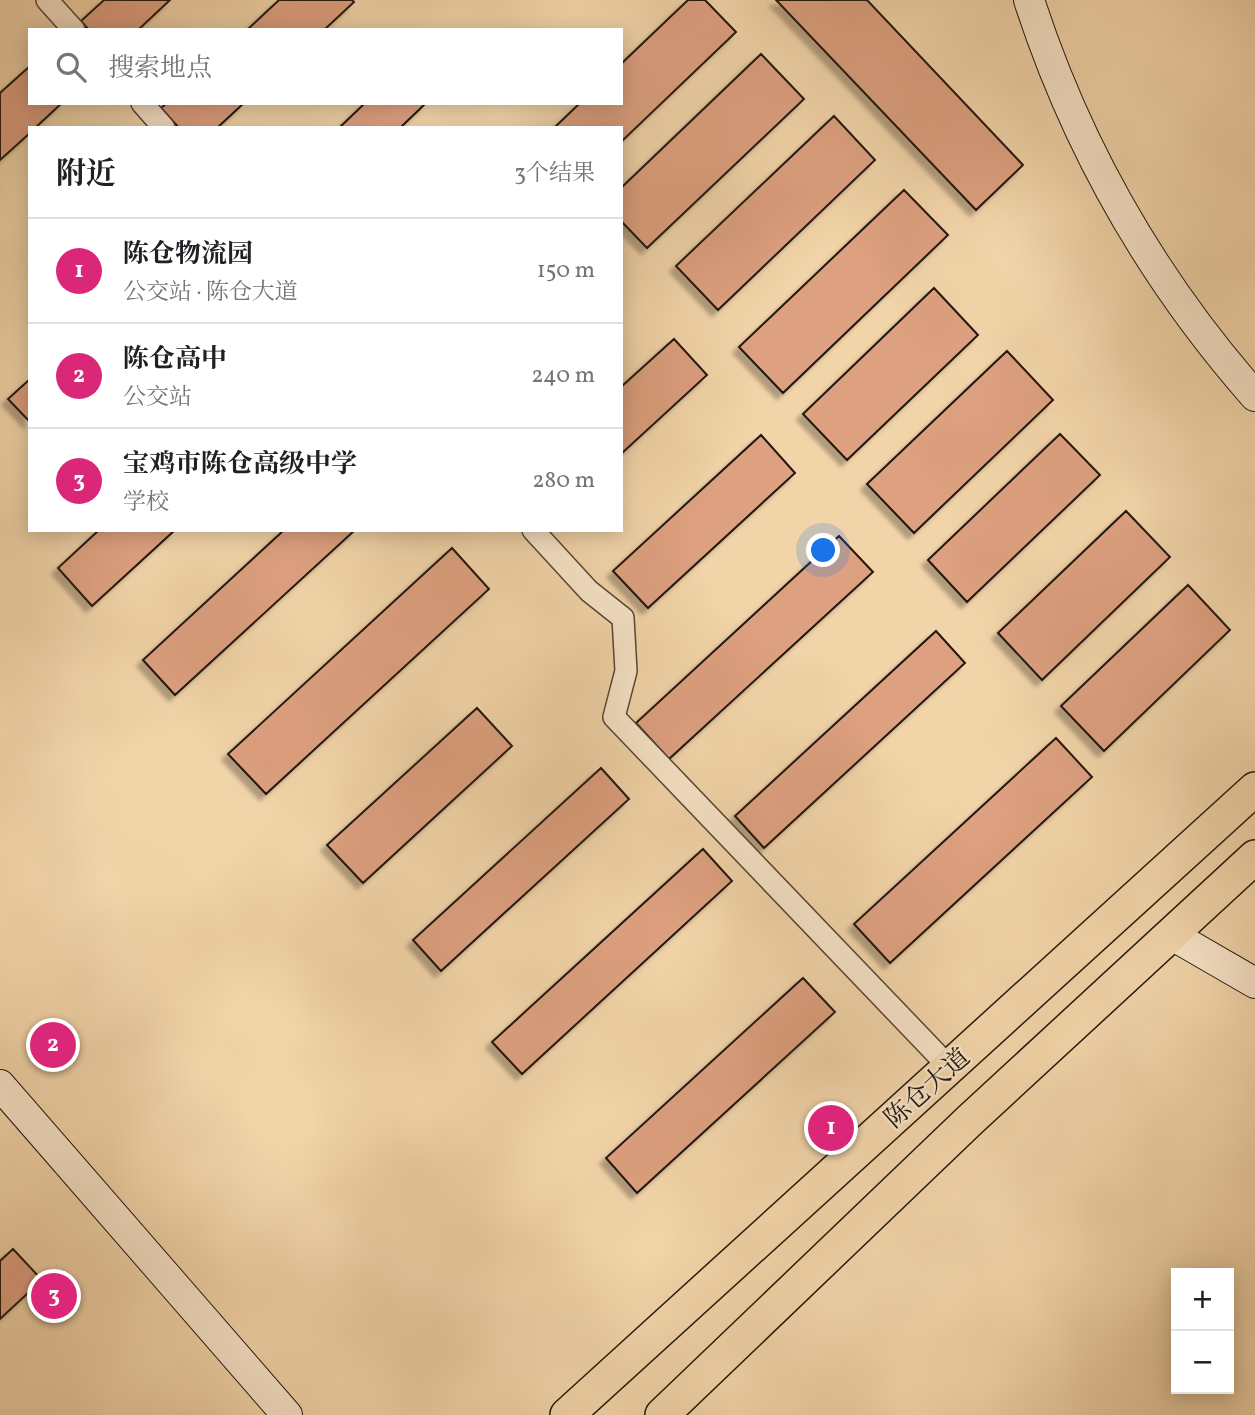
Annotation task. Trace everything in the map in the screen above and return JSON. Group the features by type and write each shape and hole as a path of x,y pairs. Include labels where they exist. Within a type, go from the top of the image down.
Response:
{"main road":[{"name":"陈仓大道","path":"567,1415 951,1069 1255,789"},
{"path":"662,1415 969,1121 1255,857"}],"street":[{"path":"47,0 72,28"},
{"path":"1029,0 1066,102 1122,214 1187,313 1255,396"},
{"path":"144,105 162,126"},
{"path":"535,532 589,591 623,618 626,671 614,717 951,1069"},
{"path":"1172,935 1255,983"},
{"path":"0,1085 287,1415"}],"building":[{"path":"104,0 170,0 140,28 87,28 81,21"},
{"path":"279,0 354,2 326,28 249,28"},
{"path":"688,0 705,0 736,32 623,140 623,126 556,126 578,105 623,105 623,62"},
{"path":"776,0 867,0 1023,165 976,210"},
{"path":"761,54 804,99 647,248 623,223 623,186"},
{"path":"28,68 28,105 60,105 37,126 28,126 28,135 0,160 0,93"},
{"path":"165,105 242,105 219,126 177,126 161,108"},
{"path":"363,105 424,105 402,126 341,126"},
{"path":"834,116 875,160 718,310 676,266"},
{"path":"904,190 948,235 783,393 739,347"},
{"path":"934,288 978,335 847,460 803,414"},
{"path":"674,339 707,375 623,452 623,385"},
{"path":"1007,351 1053,400 914,533 867,484"},
{"path":"28,381 28,420 8,399"},
{"path":"1060,434 1100,475 967,602 928,560"},
{"path":"761,435 795,473 648,608 613,571"},
{"path":"1126,511 1170,557 1042,680 998,633"},
{"path":"97,532 173,532 92,606 58,568"},
{"path":"282,532 353,532 175,695 143,660"},
{"path":"839,536 873,572 669,759 636,723"},
{"path":"452,548 489,589 266,794 228,754"},
{"path":"1188,585 1230,630 1104,751 1061,706"},
{"path":"936,631 965,663 764,848 735,816"},
{"path":"477,708 512,746 363,883 327,845"},
{"path":"1056,738 1092,777 890,963 854,924"},
{"path":"601,768 629,799 441,971 413,940"},
{"path":"703,849 732,881 522,1074 492,1042"},
{"path":"803,978 835,1012 637,1193 606,1158"},
{"path":"13,1249 42,1280 0,1319 0,1261"}],"place":[{"name":"陈仓高中","path":"53,1045"},
{"name":"陈仓物流园","path":"831,1128"},
{"name":"宝鸡市陈仓高级中学","path":"54,1296"}]}
